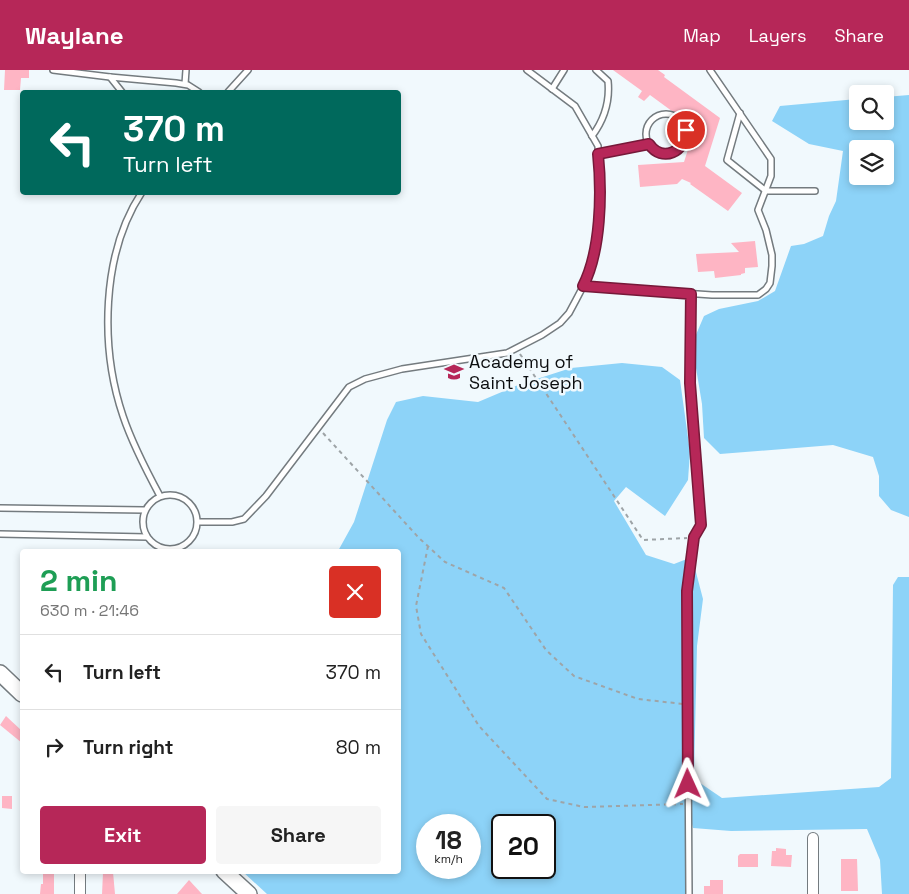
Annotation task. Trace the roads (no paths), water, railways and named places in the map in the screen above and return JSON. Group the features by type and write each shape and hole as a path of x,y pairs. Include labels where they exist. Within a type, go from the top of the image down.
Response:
{"street":[{"path":"0,674 20,692"},
{"path":"813,838 813,894"},
{"path":"80,874 80,894"},
{"path":"227,874 249,894"}],"lane":[{"path":"54,70 185,84 196,90"},
{"path":"185,84 186,70"},
{"path":"230,90 248,70"},
{"path":"198,522 232,522 244,519 266,496 349,387 365,378 507,352 542,335 560,323 569,312 588,277 595,250 599,213 598,146 575,106 527,70"},
{"path":"552,89 564,70"},
{"path":"592,136 600,125 605,112 609,90 608,81 596,70"},
{"path":"583,286 691,294 758,295 770,283 772,255 766,230 758,210 771,176 771,159 710,70"},
{"path":"110,77 120,90"},
{"path":"740,113 727,160 766,190 814,191"},
{"path":"667,114 674,115 684,124 686,137 684,143 674,152 661,153 655,151 649,144 646,134 647,128 654,117 667,114"},
{"path":"598,154 649,144"},
{"path":"140,195 134,205 117,249 109,293 109,343 116,393 124,418 160,496"},
{"path":"689,894 686,705 687,591 694,537 701,525 690,383 691,294"},
{"path":"170,494 181,496 190,502 196,512 198,522 195,533 189,542 180,548 158,547 144,532 142,521 144,510 150,501 160,496 170,494"},
{"path":"0,508 144,510"},
{"path":"0,534 147,537"}],"place":[{"name":"Academy of Saint Joseph","path":"454,372"}]}
